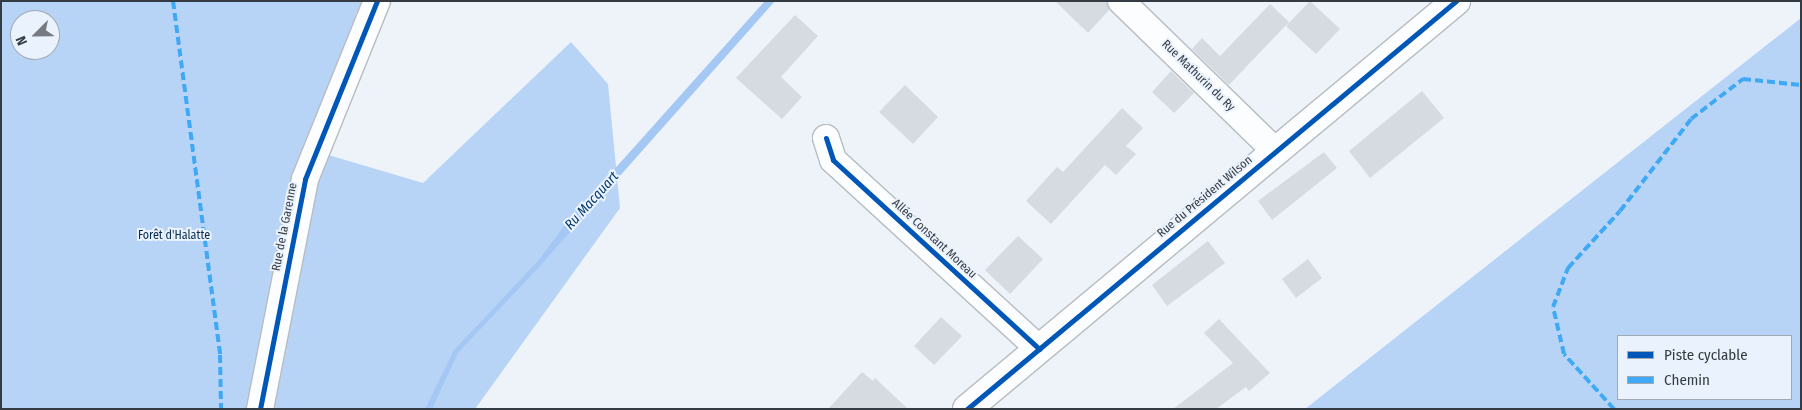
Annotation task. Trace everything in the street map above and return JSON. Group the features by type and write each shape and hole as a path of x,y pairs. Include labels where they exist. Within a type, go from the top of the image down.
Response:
{"street":[{"name":"Rue de la Garenne","path":"260,409 305,178 377,1"},
{"name":"Rue Mathurin du Ry","path":"1121,1 1276,151"},
{"name":"Rue du Président Wilson","path":"967,409 1456,1"},
{"name":"Allée Constant Moreau","path":"826,138 833,160 1039,349"}],"green space":[{"name":"Forêt d'Halatte","path":"1,1 385,1 356,13 325,154 423,183 571,42 608,84 620,208 475,409 1,409"},
{"path":"1801,18 1801,409 1305,409"}],"water":[{"name":"Ru Macquart","path":"765,1 775,1 540,266 458,353 432,409 425,409 454,350 537,262 568,221"}],"building":[{"path":"1055,1 1106,1 1109,10 1088,33"},
{"path":"1310,1 1340,29 1316,54 1286,26"},
{"path":"1270,4 1289,22 1229,85 1192,49 1202,38 1220,56"},
{"path":"795,15 818,36 781,77 802,97 782,119 736,78"},
{"path":"1171,71 1194,93 1174,113 1152,92"},
{"path":"905,85 938,117 913,144 879,112"},
{"path":"1422,91 1444,118 1370,178 1349,151"},
{"path":"1122,108 1143,128 1126,146 1136,154 1116,175 1105,165 1051,224 1026,201 1057,167 1063,172"},
{"path":"1324,152 1337,168 1272,220 1258,201"},
{"path":"1018,236 1043,259 1010,294 985,270"},
{"path":"1208,241 1225,263 1167,306 1152,285"},
{"path":"1308,259 1322,278 1296,298 1282,279"},
{"path":"941,317 962,336 934,365 914,346"},
{"path":"1219,319 1270,373 1249,391 1246,387 1216,409 1173,409 1233,363 1204,333"},
{"path":"862,372 873,381 875,378 908,409 828,409"}],"marked path":[{"path":"173,1 220,355 221,409"},
{"path":"1614,409 1564,354 1553,307 1568,268 1620,211 1691,119 1743,79 1801,85"}],"cycle path":[{"path":"260,409 305,179 377,1"},
{"path":"967,409 1456,1"},
{"path":"826,138 833,160 1039,349"}]}
